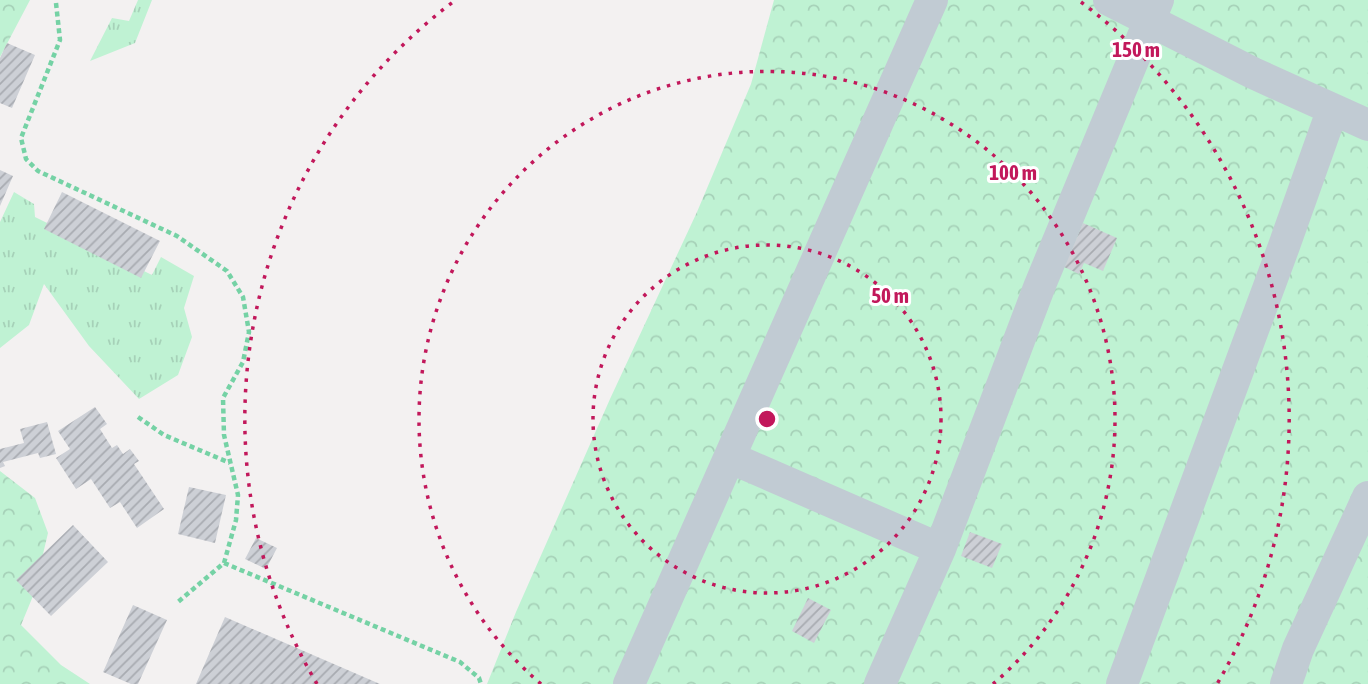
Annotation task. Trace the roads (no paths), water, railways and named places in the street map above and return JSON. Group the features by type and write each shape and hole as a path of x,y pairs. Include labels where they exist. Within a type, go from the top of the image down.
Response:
{"street":[{"path":"629,684 932,0"},
{"path":"1109,0 1153,9 1253,74 1368,125"},
{"path":"880,684 940,549 1040,285 1153,9"},
{"path":"1122,684 1332,111"},
{"path":"731,458 940,549"},
{"path":"1286,684 1298,649 1368,497"}]}
